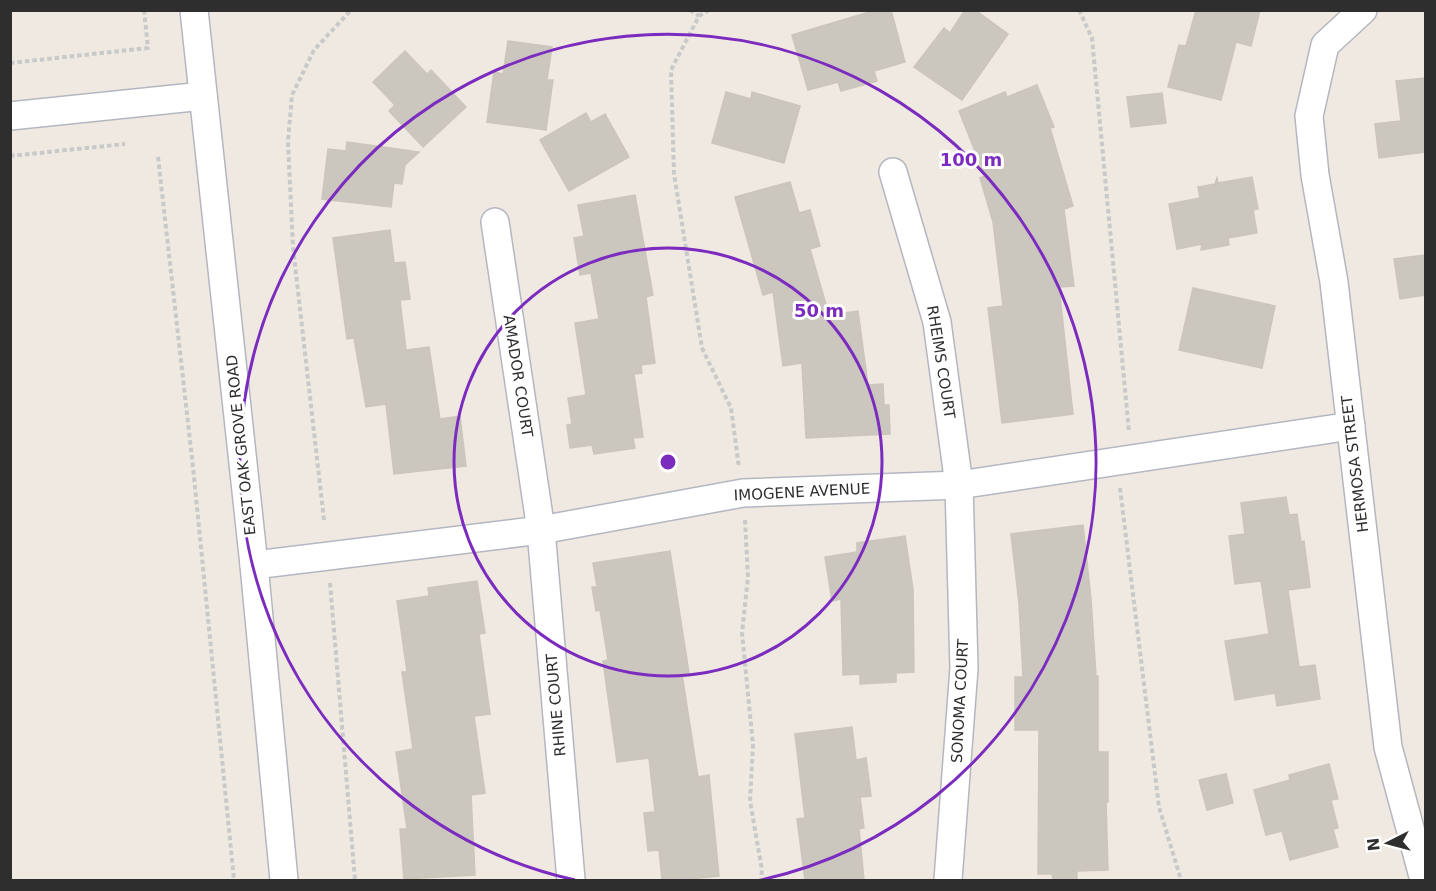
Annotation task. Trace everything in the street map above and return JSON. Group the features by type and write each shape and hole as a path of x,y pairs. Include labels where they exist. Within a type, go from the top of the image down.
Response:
{"street":[{"name":"EAST OAK GROVE ROAD","path":"194,10 254,565 284,880"},
{"name":"HERMOSA STREET","path":"1363,10 1325,45 1309,116 1316,175 1334,282 1388,747 1424,880"},
{"path":"10,116 203,96"},
{"name":"RHEIMS COURT","path":"893,172 938,322 959,485"},
{"name":"AMADOR COURT","path":"495,222 541,530"},
{"name":"IMOGENE AVENUE","path":"254,565 541,530 743,493 959,485 1351,426"},
{"name":"SONOMA COURT","path":"948,880 964,668 959,485"},
{"name":"RHINE COURT","path":"541,530 572,880"}],"path":[{"path":"10,63 148,48 144,10"},
{"path":"324,520 293,247 288,142 292,95 314,50 351,10"},
{"path":"690,10 699,16"},
{"path":"709,10 699,16 671,70 674,174 702,348 732,408 743,493 748,577 742,633 753,745 750,801 762,870 761,880"},
{"path":"1079,10 1092,38 1137,642 1159,807 1181,880"},
{"path":"10,156 125,144"},
{"path":"158,157 193,467 234,880"},
{"path":"330,580 355,880"}],"building":[{"path":"876,10 891,10 905,62 874,71 877,81 841,91 838,82 808,90 792,35"},
{"path":"965,10 975,10 1008,34 962,100 914,67 944,28 950,33"},
{"path":"1196,10 1260,10 1251,46 1236,42 1221,100 1168,87 1179,45 1186,46"},
{"path":"508,41 552,47 547,80 553,80 546,130 487,122 494,72 503,74"},
{"path":"405,51 427,74 431,70 466,107 423,147 389,111 395,105 373,82"},
{"path":"1425,78 1425,152 1379,158 1375,124 1401,121 1396,81"},
{"path":"1037,85 1054,127 1050,128 1073,206 1064,209 1074,286 1059,287 1073,414 1002,423 988,308 1003,306 993,222 980,178 985,176 959,111 1005,92 1007,97"},
{"path":"726,92 751,99 752,92 800,106 784,163 712,143"},
{"path":"1162,93 1166,123 1131,127 1127,97"},
{"path":"586,113 591,122 605,114 629,157 569,191 540,140"},
{"path":"347,142 419,152 405,165 402,184 394,183 391,207 322,199 328,149 346,151"},
{"path":"1252,177 1258,209 1253,210 1257,233 1228,238 1229,245 1201,250 1202,244 1177,249 1169,204 1200,198 1198,187 1215,184 1217,178 1218,183"},
{"path":"790,182 799,213 810,210 820,246 810,249 829,315 858,311 868,385 883,384 884,405 889,405 890,434 806,438 802,363 783,366 773,292 763,295 735,197"},
{"path":"635,195 653,295 646,297 655,363 641,365 642,373 634,374 643,437 633,438 635,448 594,454 592,445 570,448 567,425 572,424 568,398 586,395 575,323 599,319 591,273 580,275 574,238 584,236 578,205"},
{"path":"390,230 394,263 405,262 410,299 400,300 406,350 429,347 440,419 460,416 466,466 394,474 386,404 366,407 354,338 347,339 333,238"},
{"path":"1425,255 1425,295 1400,299 1394,259"},
{"path":"1193,288 1275,306 1262,368 1179,350"},
{"path":"1286,497 1289,515 1297,514 1301,542 1304,541 1310,587 1288,590 1299,667 1315,665 1320,699 1277,706 1275,693 1235,700 1225,641 1269,634 1261,581 1235,584 1229,536 1245,534 1241,503"},
{"path":"1083,525 1096,676 1098,676 1098,752 1108,752 1108,802 1106,802 1108,870 1077,871 1077,880 1053,880 1052,874 1038,874 1039,730 1015,730 1015,677 1023,677 1019,604 1011,534"},
{"path":"905,536 913,589 914,672 896,673 896,682 860,684 860,674 843,675 841,599 832,601 825,557 857,552 857,543"},
{"path":"670,551 689,673 682,674 698,777 709,775 719,876 680,880 662,880 659,850 648,851 644,813 655,812 649,758 617,762 603,661 608,660 600,610 596,611 592,587 597,587 593,563"},
{"path":"477,581 485,633 479,634 490,714 474,716 485,793 471,795 475,875 404,879 400,829 407,829 396,752 413,749 402,672 407,672 397,601 429,596 428,588"},
{"path":"852,727 856,760 866,758 871,796 860,797 864,828 859,829 864,880 805,880 797,819 805,818 795,734"},
{"path":"1329,764 1338,799 1331,800 1338,828 1333,829 1338,847 1290,860 1282,831 1266,835 1254,790 1290,780 1289,775"},
{"path":"1226,774 1233,803 1207,810 1199,780"}]}
